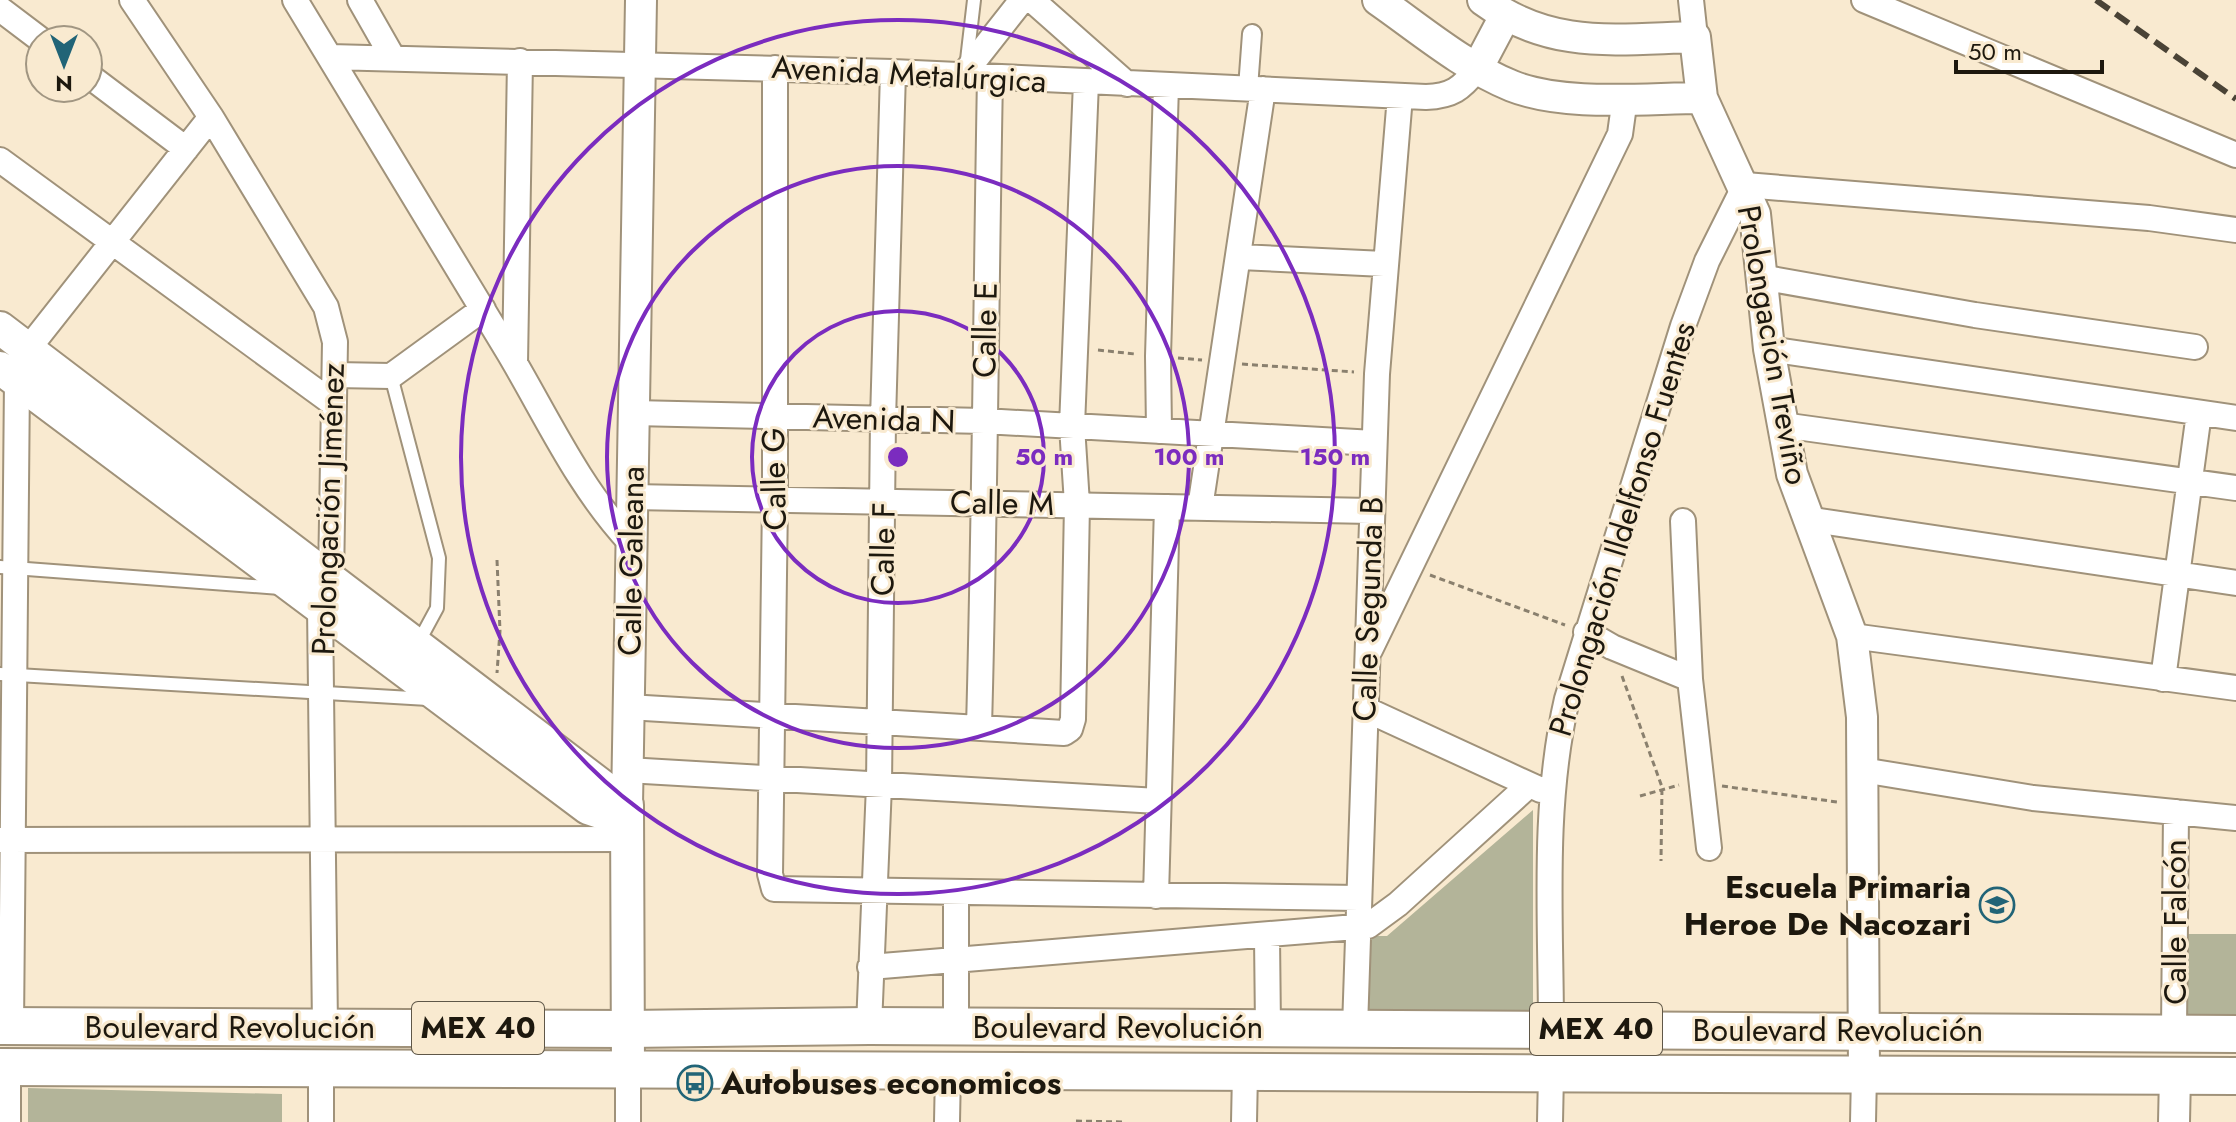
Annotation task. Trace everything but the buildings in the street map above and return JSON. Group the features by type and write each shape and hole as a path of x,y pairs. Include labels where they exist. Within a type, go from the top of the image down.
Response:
{"main road":[{"path":"0,328 445,700 588,808 627,822"},
{"path":"8,386 316,592 417,645 491,700 627,822"},
{"name":"Calle Galeana","path":"627,822 628,1069"},
{"name":"Boulevard Revolución","path":"6,1026 628,1029 1268,1027 2174,1031 2236,1034"},
{"name":"MEX 40","path":"4,1067 2236,1076"}],"street":[{"name":"Prolongación Jiménez","path":"132,0 211,117 326,307 335,342 334,404 316,592 322,691 325,1027"},
{"path":"295,0 483,309 569,459 603,511 630,542"},
{"path":"360,0 393,58"},
{"name":"Calle Galeana","path":"627,822 641,0"},
{"path":"963,75 1022,0"},
{"path":"1032,0 1127,84"},
{"path":"1378,0 1477,69 1514,87 1543,94 1702,98"},
{"name":"Prolongación Treviño","path":"1691,0 1702,98 1745,185 1755,214 1769,349 1782,425 1806,519 1852,636 1860,694 1864,1074"},
{"path":"1864,0 2236,155"},
{"path":"1477,69 1494,8 1543,33 1571,39 1695,37"},
{"path":"0,9 24,27"},
{"path":"1200,508 1240,257 1255,89 1252,34"},
{"name":"Avenida Metalúrgica","path":"330,57 893,72 1400,96 1447,96 1463,88 1477,69"},
{"path":"515,363 520,61"},
{"name":"Calle G","path":"775,68 775,500 770,883 774,889 872,893"},
{"name":"Calle F","path":"869,1026 872,893 879,785 883,420 893,72"},
{"name":"Calle E","path":"979,727 986,502 984,421 990,77"},
{"path":"628,707 1064,733 1070,729 1073,719 1077,504 1072,426 1086,82"},
{"path":"1159,431 1158,356 1166,85"},
{"path":"104,87 186,149"},
{"name":"Calle Segunda B","path":"1355,1028 1374,443 1384,264 1400,96"},
{"path":"1366,660 1620,134 1625,98"},
{"path":"6,1026 8,386 28,349 211,117"},
{"path":"0,160 334,404"},
{"path":"1745,185 2149,218 2236,230"},
{"name":"Prolongación Ildelfonso Fuentes","path":"1551,1029 1540,790 1554,753 1586,632 1683,326 1707,261 1745,185"},
{"path":"1240,257 1384,264"},
{"path":"1760,277 1975,315 2195,347"},
{"path":"335,375 391,376 483,309"},
{"path":"1769,349 2236,418"},
{"name":"Avenida N","path":"634,413 984,421 1374,443"},
{"path":"2163,679 2199,413"},
{"path":"1782,425 2236,488"},
{"name":"Calle M","path":"632,497 1371,511"},
{"path":"1156,896 1167,507"},
{"path":"1806,519 2236,583"},
{"path":"1683,521 1690,679 1709,848"},
{"path":"1586,632 1612,647 1690,679"},
{"path":"1852,636 2236,688"},
{"path":"870,967 1267,937 1368,926 1540,790 1365,709"},
{"path":"627,770 1158,801"},
{"path":"1862,770 2033,798 2236,818"},
{"name":"Calle Falcón","path":"2174,1031 2176,812"},
{"path":"7,840 323,840 627,822"},
{"path":"872,893 1359,898"},
{"path":"956,894 956,1026"},
{"path":"1267,937 1268,1027"},
{"path":"4,1067 8,1122"},
{"path":"321,1068 321,1122"},
{"name":"Calle Galeana","path":"628,1069 628,1122"},
{"path":"947,1122 948,1071"},
{"path":"1244,1122 1245,1072"},
{"path":"1550,1122 1551,1073"},
{"path":"1863,1122 1864,1074"},
{"path":"2174,1122 2175,1075"}],"lane":[{"path":"963,75 973,30 974,0"},
{"path":"391,376 439,558 437,608 417,645"},
{"path":"7,568 316,592"},
{"path":"7,674 445,700"}],"path":[{"path":"491,700 499,661 497,560"},
{"path":"1412,568 1586,632"},
{"path":"1612,647 1662,787 1661,861"},
{"path":"1640,796 1662,787 1704,783 1862,806"},
{"path":"1076,1121 1124,1122"}],"railway":[{"path":"2096,0 2236,99"}],"place":[{"name":"Escuela Primaria Heroe De Nacozari","path":"1997,905"},
{"name":"Autobuses economicos","path":"695,1083"}]}
